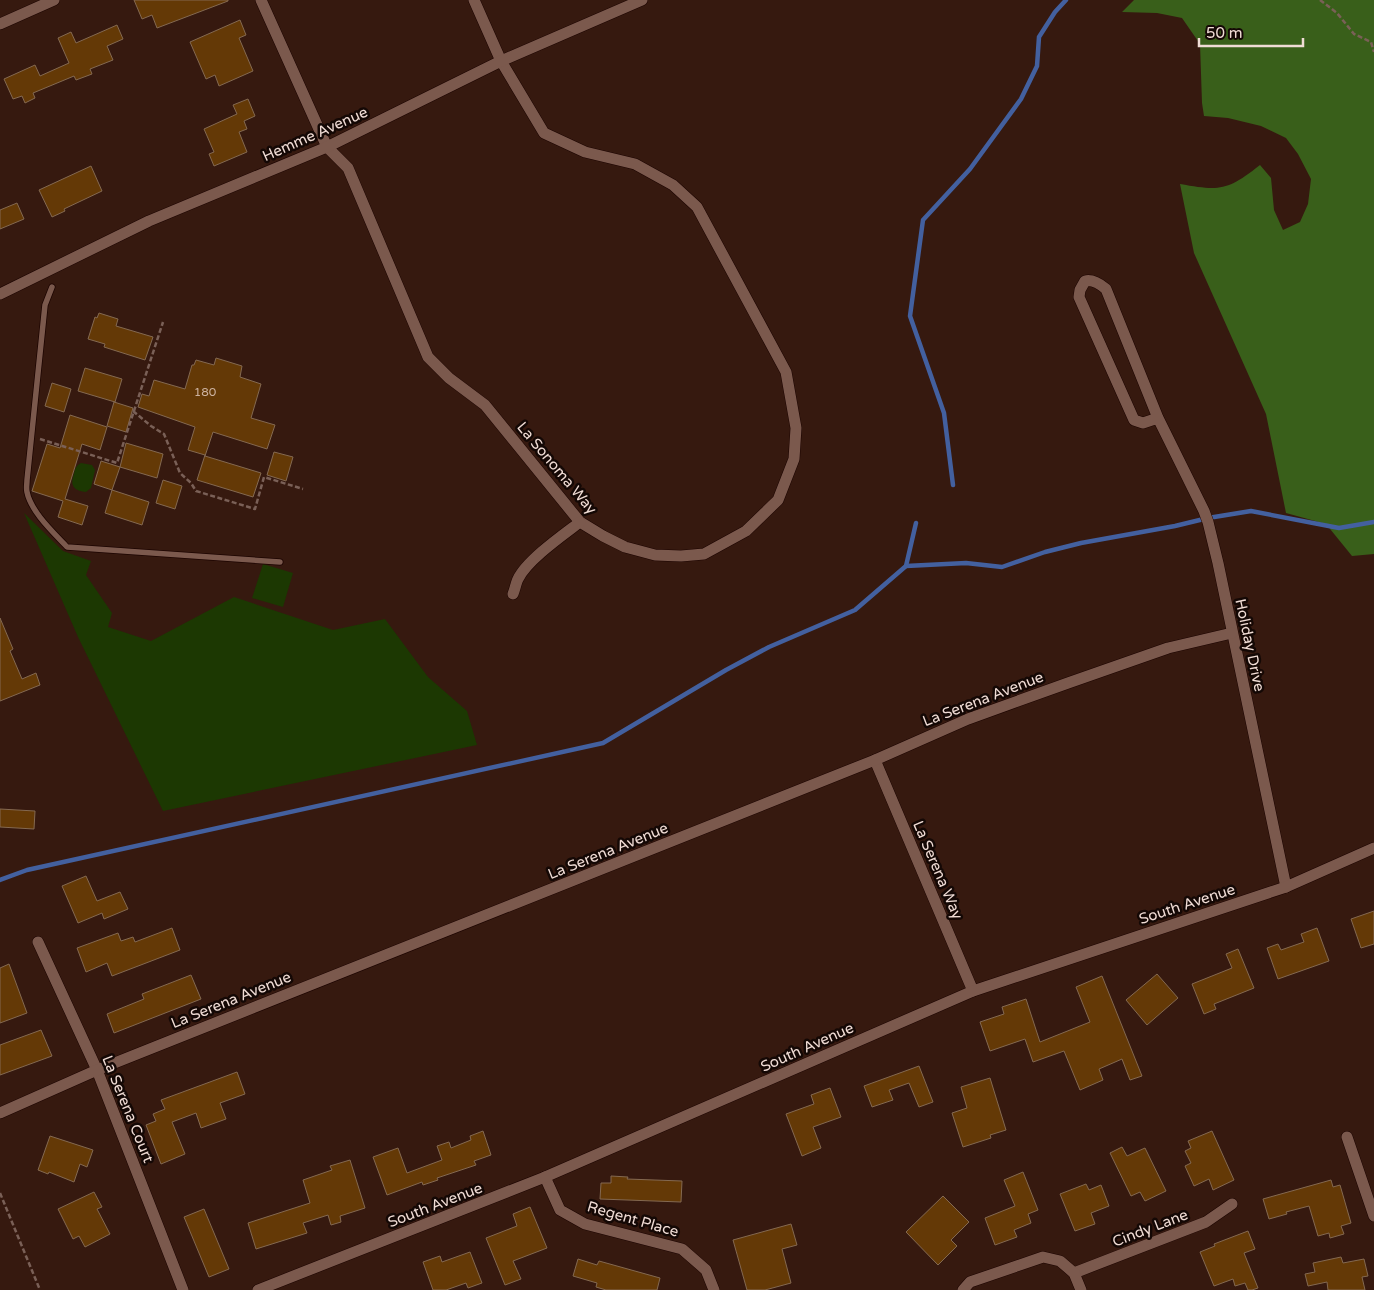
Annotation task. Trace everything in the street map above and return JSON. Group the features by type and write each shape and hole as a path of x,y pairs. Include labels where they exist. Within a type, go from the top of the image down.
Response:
{"street":[{"path":"0,24 54,0"},
{"path":"261,0 327,147"},
{"name":"La Sonoma Way","path":"327,147 348,168 428,357 449,378 485,405 580,522 625,547 655,555 680,556 704,554 746,531 778,500 794,459 796,428 786,372 697,207 673,185 636,164 585,152 544,133 502,61 474,0"},
{"name":"Hemme Avenue","path":"0,294 149,221 327,147 502,61 642,0"},
{"name":"Holiday Drive","path":"1158,418 1143,423 1134,420 1079,297 1080,290 1085,281 1096,282 1106,289 1158,418 1206,518 1218,564 1286,887"},
{"path":"513,594 518,578 529,564 580,522"},
{"name":"La Serena Avenue","path":"0,1112 97,1070 875,760 968,719 1168,648 1232,633"},
{"name":"La Serena Way","path":"875,760 973,991"},
{"name":"South Avenue","path":"258,1290 545,1178 973,991 1286,887 1374,848"},
{"name":"La Serena Court","path":"38,942 97,1070 183,1290"},
{"path":"1347,1137 1374,1216"},
{"name":"Regent Place","path":"545,1178 560,1210 585,1224 682,1248 706,1270 714,1290"},
{"name":"Cindy Lane","path":"1074,1273 1206,1222 1232,1204"},
{"path":"963,1290 970,1282 1043,1257 1060,1261 1074,1273 1081,1290"}],"lane":[{"path":"52,286 45,305 27,480 27,492 33,506 43,520 68,547 280,562"}],"path":[{"path":"1320,0 1336,13 1354,34 1371,42 1374,52"},
{"path":"32,436 118,463 163,322"},
{"path":"134,411 151,426 164,434 180,473 191,483 196,491 255,509 264,477 302,489"},
{"path":"0,1193 40,1290"}],"green space":[{"path":"1134,0 1374,0 1374,554 1352,556 1326,524 1286,513 1266,414 1194,253 1180,184 1205,188 1223,187 1239,180 1260,165 1271,178 1274,210 1283,230 1300,222 1308,204 1311,179 1298,154 1286,138 1261,126 1228,118 1204,116 1200,44 1182,18 1157,13 1122,12"},
{"path":"81,463 92,465 95,470 91,488 86,492 79,491 72,483 76,468"},
{"path":"24,513 63,551 91,561 86,575 112,613 108,627 151,641 234,597 333,630 385,619 428,677 467,711 477,745 163,811 78,637"},
{"path":"263,564 293,573 283,607 252,598"}],"building":[{"path":"134,0 228,1 157,28 152,15 142,19"},
{"path":"240,20 246,35 239,38 253,71 219,86 215,75 206,79 190,42"},
{"path":"117,25 123,39 107,46 113,60 90,69 92,74 76,80 74,76 33,93 35,98 25,103 22,96 13,99 4,79 35,65 40,76 69,63 58,38 71,32 76,43"},
{"path":"248,99 255,116 244,121 247,129 239,132 247,152 214,166 209,154 214,152 204,129 237,114 233,105"},
{"path":"91,166 102,191 64,209 65,211 52,217 39,190"},
{"path":"17,203 24,219 0,229 0,210"},
{"path":"99,313 118,319 116,326 153,337 145,360 104,347 105,344 88,339 95,317 97,318"},
{"path":"216,358 242,366 240,377 261,384 251,418 275,425 267,449 213,432 205,456 261,473 253,497 197,480 205,455 188,450 195,427 138,407 142,394 149,396 154,380 185,389 192,365 194,365 196,360 214,365"},
{"path":"85,368 122,379 115,402 78,391"},
{"path":"52,383 71,389 64,412 45,406"},
{"path":"114,402 133,408 126,432 107,426"},
{"path":"70,415 107,427 100,450 82,444 65,499 88,506 82,525 58,517 63,501 32,491 47,444 60,448"},
{"path":"126,443 163,454 157,478 120,467"},
{"path":"274,452 293,457 286,481 267,475"},
{"path":"101,461 120,467 112,490 94,484"},
{"path":"163,480 182,486 175,509 156,503"},
{"path":"112,490 149,502 142,525 105,513"},
{"path":"0,618 13,649 10,651 22,679 36,673 40,685 0,701"},
{"path":"0,809 35,811 34,829 0,827"},
{"path":"86,876 97,901 120,892 128,909 104,919 102,913 78,923 62,886"},
{"path":"1374,911 1374,944 1361,948 1351,919"},
{"path":"172,928 180,950 112,976 107,963 86,972 77,948 118,933 121,941 133,937 135,942"},
{"path":"1317,928 1329,961 1278,979 1267,948 1278,944 1281,950 1304,942 1301,934"},
{"path":"1238,949 1254,988 1214,1004 1216,1009 1204,1014 1192,984 1232,968 1226,954"},
{"path":"9,964 27,1013 0,1023 0,968"},
{"path":"1157,974 1178,998 1147,1025 1126,1000"},
{"path":"191,975 201,999 114,1033 107,1014 144,999 142,994"},
{"path":"1102,976 1142,1076 1130,1080 1122,1059 1099,1069 1103,1080 1080,1090 1064,1051 1033,1062 1025,1039 990,1051 980,1022 1004,1014 1002,1007 1026,999 1040,1042 1090,1022 1076,987"},
{"path":"41,1030 52,1056 0,1075 0,1045"},
{"path":"919,1066 933,1102 919,1107 909,1083 889,1090 893,1100 872,1107 864,1086"},
{"path":"237,1072 245,1094 220,1103 226,1119 201,1128 196,1113 172,1122 185,1154 161,1164 146,1125 156,1121 153,1114 165,1109 161,1100"},
{"path":"990,1078 1006,1130 990,1135 991,1138 963,1147 952,1113 967,1108 961,1087"},
{"path":"830,1088 841,1117 813,1127 821,1148 802,1156 786,1114 814,1104 811,1095"},
{"path":"483,1131 491,1155 474,1161 476,1165 437,1178 438,1180 423,1185 422,1182 387,1195 373,1157 398,1148 407,1173 442,1160 437,1146 449,1142 451,1148 471,1140 470,1136"},
{"path":"1212,1131 1234,1180 1213,1190 1209,1179 1194,1186 1185,1166 1191,1163 1185,1151 1191,1148 1188,1141"},
{"path":"50,1136 93,1150 87,1167 80,1164 74,1182 49,1172 48,1174 38,1170"},
{"path":"1122,1147 1127,1156 1145,1148 1166,1191 1145,1201 1140,1192 1131,1196 1110,1153"},
{"path":"350,1160 365,1208 340,1216 341,1222 331,1225 328,1215 303,1223 307,1233 256,1249 248,1223 310,1203 303,1180 332,1170 330,1166"},
{"path":"1023,1172 1038,1210 1028,1214 1031,1223 1014,1230 1017,1237 995,1245 985,1218 1015,1206 1004,1180"},
{"path":"611,1176 628,1177 627,1179 682,1181 681,1202 600,1199 601,1183 611,1183"},
{"path":"1331,1180 1333,1187 1340,1185 1351,1223 1341,1226 1344,1234 1330,1238 1329,1233 1318,1236 1309,1206 1269,1219 1263,1199"},
{"path":"1086,1184 1089,1190 1101,1185 1109,1206 1091,1213 1095,1224 1075,1231 1060,1194"},
{"path":"94,1192 102,1207 97,1209 110,1234 85,1247 79,1236 73,1239 58,1209"},
{"path":"943,1196 969,1222 951,1240 957,1246 938,1265 906,1232"},
{"path":"530,1207 547,1248 513,1261 521,1279 505,1285 486,1238 517,1226 513,1214"},
{"path":"204,1209 229,1269 209,1277 184,1217"},
{"path":"791,1224 797,1245 782,1249 791,1283 765,1290 747,1290 733,1240"},
{"path":"1248,1231 1255,1249 1244,1253 1258,1288 1248,1290 1245,1283 1235,1286 1233,1279 1214,1286 1200,1252 1215,1246 1214,1244"},
{"path":"470,1252 482,1283 468,1288 466,1283 446,1290 433,1290 423,1262 440,1256 442,1262"},
{"path":"1341,1257 1343,1263 1364,1259 1368,1276 1362,1277 1365,1290 1328,1290 1327,1282 1308,1286 1305,1274 1315,1272 1313,1263"},
{"path":"578,1259 597,1265 599,1261 660,1278 657,1290 606,1290 596,1287 597,1283 573,1276"}],"waterway":[{"path":"953,485 944,413 910,316 923,220 970,169 1021,99 1037,66 1039,37 1055,12 1066,0"},
{"path":"906,566 966,563 1002,567 1045,552 1081,543 1251,511 1339,528 1374,522"},
{"path":"0,880 27,870 603,743 726,670 769,647 855,610 906,566 916,523"}]}
